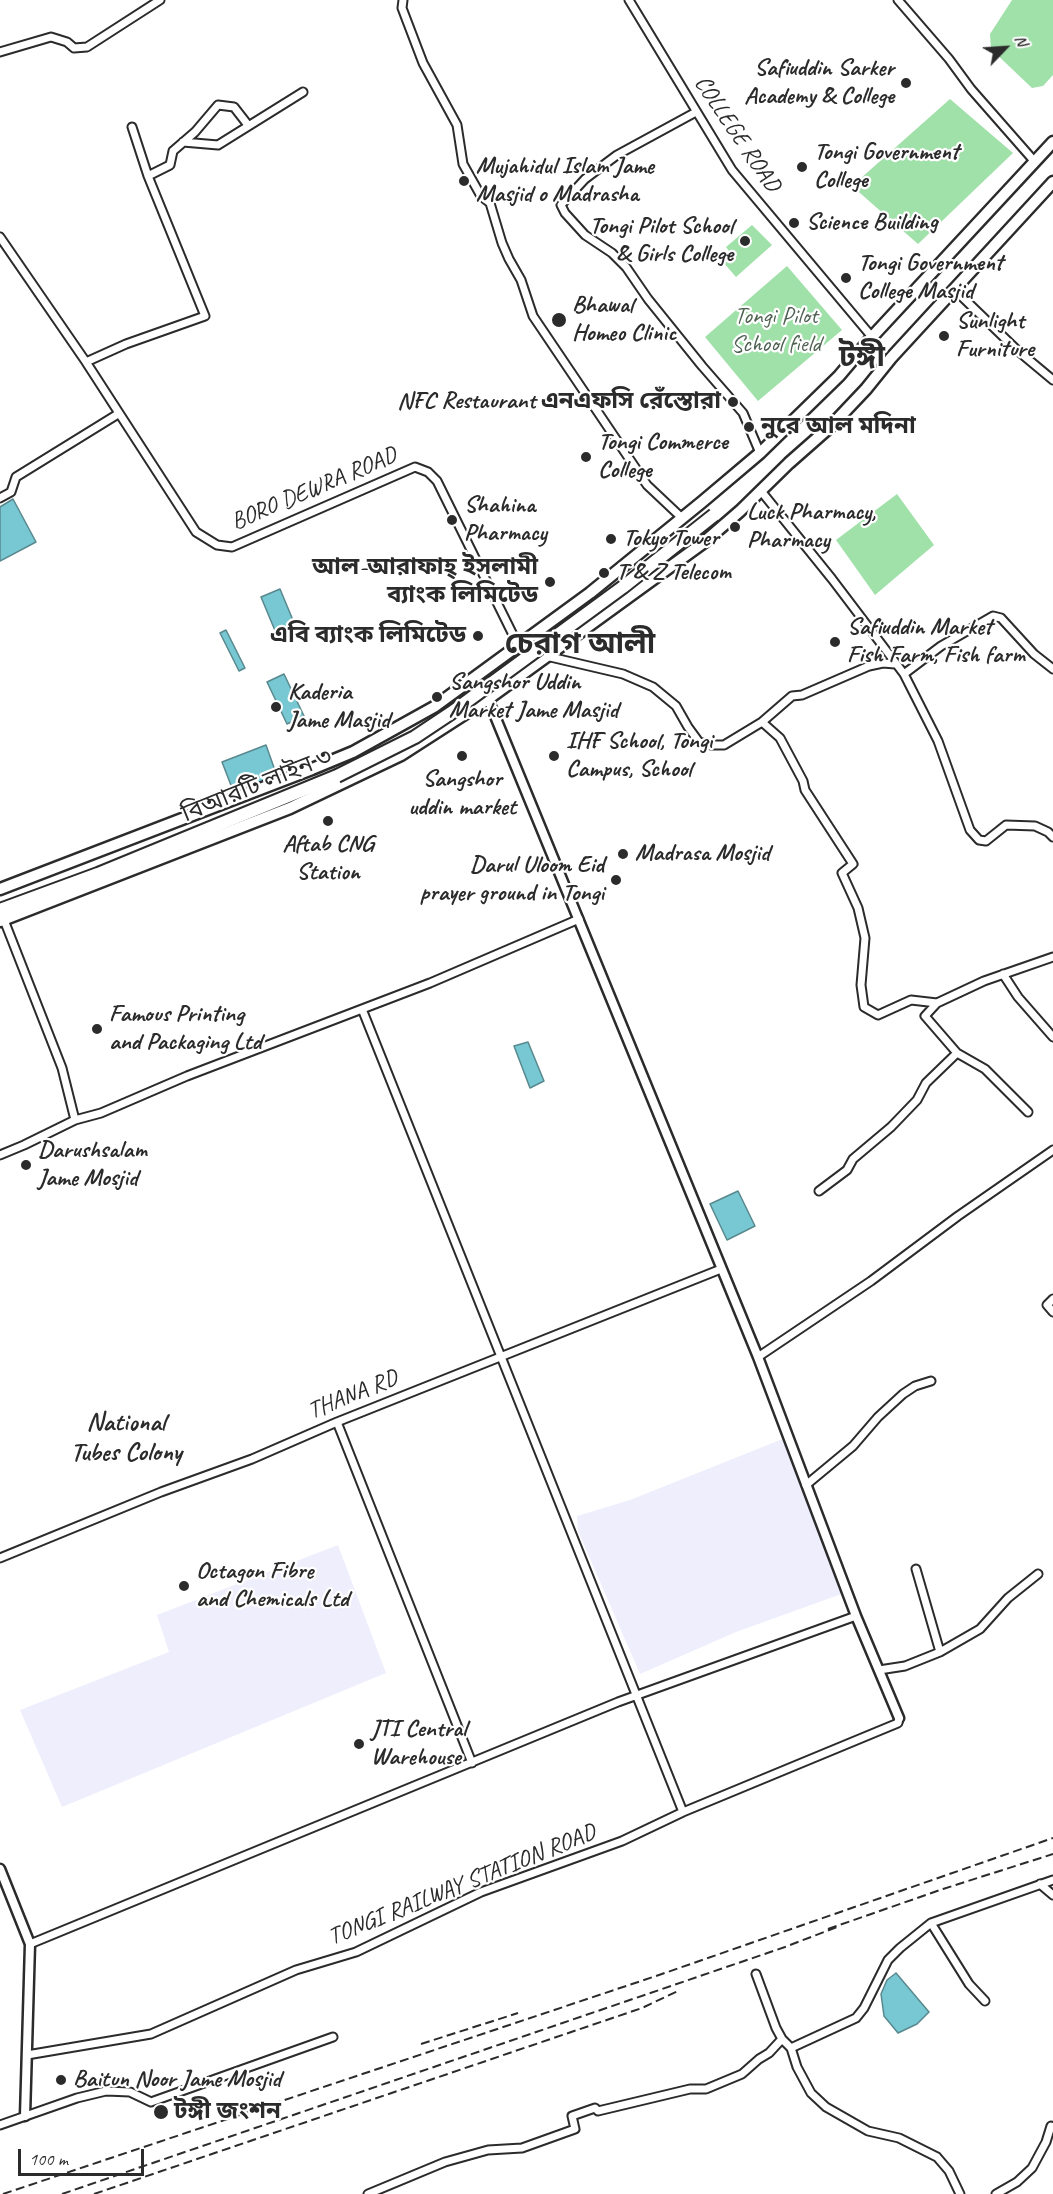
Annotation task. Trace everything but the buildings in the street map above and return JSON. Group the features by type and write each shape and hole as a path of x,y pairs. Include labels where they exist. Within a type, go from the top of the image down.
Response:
{"highway":[{"path":"0,888 353,752 434,707 590,593 760,453 839,376 872,337 1053,142"},
{"path":"1,917 290,808 401,755 488,699 703,543 761,491 784,467 831,426 1053,182"},
{"name":"বিআরটি লাইন ৩","path":"1,917 98,874 337,776 415,737 623,587 714,515"}],"street":[{"path":"0,52 51,37 67,42 74,48 87,47 160,0"},
{"path":"403,0 402,8 423,63 457,125 463,164 481,196 490,203 506,251 521,280 533,316 647,485 682,518"},
{"name":"COLLEGE ROAD","path":"629,0 732,170 872,337"},
{"path":"898,0 1035,162"},
{"path":"183,142 218,145 303,92"},
{"path":"148,176 170,165 173,151 195,132 218,105 234,107 248,125"},
{"path":"696,112 617,155 585,179 561,205 565,213 585,235 612,253 626,267 648,299 743,413 760,453"},
{"path":"86,362 126,344 205,316 148,176 132,127"},
{"name":"BORO DEWRA ROAD","path":"0,237 86,362 196,532 218,545 231,547 416,467 428,472 437,481 518,645"},
{"path":"955,291 1017,350 1053,380"},
{"path":"0,498 11,492 16,477 118,414"},
{"path":"761,491 904,674 938,741 970,830 979,840 986,841 1006,825 1016,824 1035,826 1053,837"},
{"path":"904,674 941,646 993,616 1001,618 1034,654 1053,669"},
{"path":"546,656 623,674 653,687 676,706 699,742 711,745 724,745 762,722 792,696 802,695 869,666 883,663 895,664"},
{"path":"488,699 758,1357 856,1616 899,1718"},
{"path":"762,722 780,738 803,781 805,790 853,864 842,873 858,908 865,938 861,986 864,1006 878,1015 911,1000 937,1003"},
{"path":"1,917 62,1068 75,1120"},
{"path":"0,1155 75,1120 101,1113 187,1076 430,983 579,920"},
{"path":"1028,1112 985,1069 957,1053 925,1016 937,1003 1003,974 1053,957"},
{"path":"1003,974 1018,997 1053,1037"},
{"path":"362,1009 683,1812"},
{"path":"819,1191 847,1170 853,1159 891,1127 917,1100 926,1083 957,1053"},
{"path":"758,1357 871,1281 958,1216 1053,1150"},
{"name":"THANA RD","path":"0,1558 161,1492 252,1459 336,1422 721,1269"},
{"path":"1053,1299 1047,1305 1053,1312"},
{"path":"806,1485 853,1446 878,1417 903,1394 915,1386 931,1381"},
{"path":"336,1422 472,1763"},
{"path":"916,1569 940,1652"},
{"path":"879,1670 905,1666 940,1652 980,1629 1008,1598 1038,1574"},
{"path":"30,1944 637,1695 856,1616"},
{"name":"TONGI RAILWAY STATION ROAD","path":"27,2055 151,2034 296,1970 356,1952 481,1892 622,1841 683,1812 898,1723 899,1718"},
{"path":"0,1869 30,1944 25,2116"},
{"path":"791,2048 856,2018 864,2008 893,1953 931,1923 1053,1880"},
{"path":"1040,1884 1053,1895"},
{"path":"931,1923 969,1984 985,2001"},
{"path":"756,1974 769,2013 782,2039 791,2048 797,2067 811,2093 826,2107 868,2131 899,2138 937,2157 949,2171 960,2194"},
{"path":"0,2125 106,2091 130,2092 151,2102 333,2037"},
{"path":"368,2194 445,2162 489,2150 522,2148 575,2129 572,2116 595,2108 598,2111 690,2089 706,2089 742,2074 769,2053 782,2039"},
{"path":"996,2194 1017,2182 1032,2168 1046,2142 1051,2126"}],"shaded area":[{"path":"785,1438 847,1592 736,1632 640,1674 578,1531 577,1516 630,1500"},
{"name":"Octagon Fibre and Chemicals Ltd","path":"338,1545 386,1673 62,1807 20,1710 169,1652 157,1615"}],"green space":[{"path":"1012,0 1053,0 1053,75 1043,86 1032,88 991,49 990,34"},
{"path":"950,99 1013,153 918,244 852,186"},
{"path":"752,225 772,245 736,277 723,262 731,254 726,247"},
{"name":"Tongi Pilot School field","path":"787,266 842,330 758,401 705,337"},
{"path":"897,494 934,545 875,595 836,540"}],"water":[{"path":"13,499 36,542 0,561 0,507"},
{"path":"280,589 295,625 276,633 261,597"},
{"path":"226,630 245,668 239,671 220,633"},
{"path":"284,674 304,716 287,724 267,682"},
{"path":"266,745 277,776 234,793 222,762"},
{"path":"528,1042 544,1081 530,1088 514,1046"},
{"path":"738,1191 755,1226 727,1240 710,1204"},
{"path":"896,1973 929,2012 917,2024 898,2033 884,2016 881,1994 887,1980"}],"railway":[{"path":"3,2194 659,1975 1053,1838"},
{"path":"828,1929 1053,1854"},
{"path":"62,2194 785,1947 837,1927"},
{"path":"94,2194 642,2008 678,1991"},
{"path":"421,2044 518,2013"}],"place":[{"name":"Safiuddin Sarker Academy & College","path":"906,83"},
{"name":"Tongi Government College","path":"802,167"},
{"name":"Mujahidul Islam Jame Masjid o Madrasha","path":"464,181"},
{"name":"Science Building","path":"794,223"},
{"name":"Tongi Pilot School & Girls College","path":"745,241"},
{"name":"Tongi Government College Masjid","path":"846,278"},
{"name":"Bhawal Homeo Clinic","path":"559,320"},
{"name":"Sunlight Furniture","path":"944,336"},
{"name":"NFC Restaurant এনএফসি রেঁস্তোরা","path":"733,402"},
{"name":"নুরে আল মদিনা","path":"749,427"},
{"name":"Tongi Commerce College","path":"586,457"},
{"name":"Shahina Pharmacy","path":"452,520"},
{"name":"Luck Pharmacy, Pharmacy","path":"735,527"},
{"name":"Tokyo Tower","path":"611,539"},
{"name":"T & Z Telecom","path":"604,573"},
{"name":"আল-আরাফাহ্ ইসলামী ব্যাংক লিমিটেড","path":"550,582"},
{"name":"এবি ব্যাংক লিমিটেড","path":"478,636"},
{"name":"Safiuddin Market Fish Farm, Fish farm","path":"835,642"},
{"name":"Sangshor Uddin Market Jame Masjid","path":"437,697"},
{"name":"Kaderia Jame Masjid","path":"276,707"},
{"name":"Sangshor uddin market","path":"462,756"},
{"name":"IHF School, Tongi Campus, School","path":"554,756"},
{"name":"Aftab CNG Station","path":"328,821"},
{"name":"Madrasa Mosjid","path":"623,854"},
{"name":"Darul Uloom Eid prayer ground in Tongi","path":"616,880"},
{"name":"Famous Printing and Packaging Ltd","path":"97,1029"},
{"name":"Darushsalam Jame Mosjid","path":"26,1165"},
{"name":"Octagon Fibre and Chemicals Ltd","path":"184,1586"},
{"name":"JTI Central Warehouse","path":"359,1744"},
{"name":"Baitun Noor Jame Mosjid","path":"61,2080"},
{"name":"টঙ্গী জংশন","path":"161,2112"}],"district":[{"name":"টঙ্গী","path":"862,358"},
{"name":"চেরাগ আলী","path":"580,645"},
{"name":"National Tubes Colony","path":"126,1438"}]}
